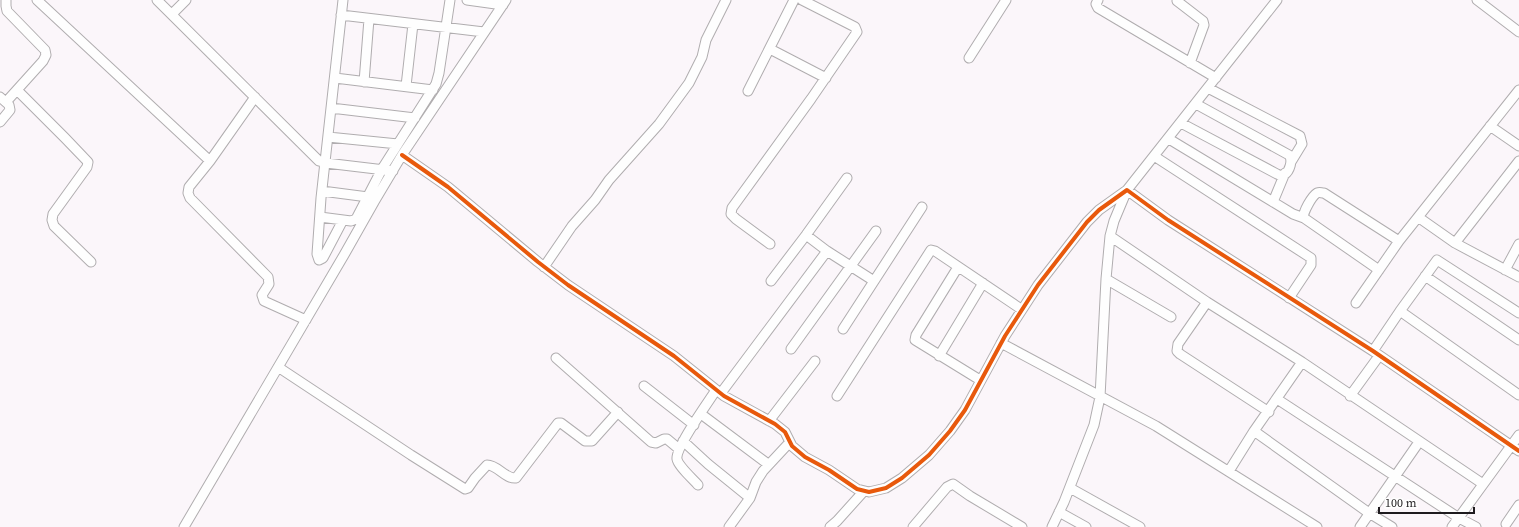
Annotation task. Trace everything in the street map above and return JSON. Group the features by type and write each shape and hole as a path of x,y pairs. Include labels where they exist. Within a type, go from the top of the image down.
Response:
{"street":[{"path":"0,122 10,110 9,105 3,99 17,90 43,61 46,53 7,10 6,0"},
{"path":"37,0 210,162"},
{"path":"157,0 319,161 393,171"},
{"path":"172,14 186,0"},
{"path":"343,0 322,191 317,254 319,260 323,258 343,220"},
{"path":"320,217 351,221 355,220 382,170 433,90 440,73 450,0"},
{"path":"466,0 505,2"},
{"path":"544,267 576,221 595,200 609,180 659,124 684,89 700,61 706,40 726,0"},
{"path":"748,91 794,0"},
{"path":"770,244 736,219 731,214 731,210 826,78 856,34 857,29 802,0"},
{"path":"970,58 1006,0"},
{"path":"1098,0 1096,4 1098,8 1216,78"},
{"path":"1052,527 1070,488 1094,425 1100,397 1106,279 1110,236 1114,221 1127,190 1169,139 1277,0"},
{"path":"1477,0 1519,32"},
{"path":"1177,1 1203,22 1204,25 1190,63"},
{"path":"184,527 402,155 505,2"},
{"path":"341,15 484,32"},
{"path":"364,82 369,19"},
{"path":"406,86 413,24"},
{"path":"770,49 826,78"},
{"path":"335,78 433,90"},
{"path":"1208,88 1300,136 1302,144 1291,162 1273,202"},
{"path":"17,90 88,162 88,167 53,214 52,220 56,229 91,262"},
{"path":"1356,303 1418,217 1519,90"},
{"path":"255,97 210,162 189,187 188,195 268,277 269,284 262,295 263,299 306,320"},
{"path":"1196,104 1289,155 1291,162"},
{"path":"331,108 415,118"},
{"path":"1181,123 1277,174 1285,174"},
{"path":"1490,126 1519,146"},
{"path":"328,136 398,144"},
{"path":"1169,139 1293,214 1304,218 1379,270"},
{"path":"402,155 448,187 544,267 674,356 719,391 769,420 785,432 796,450 805,457 829,470 857,489 875,492 886,488 917,467 950,431 965,410 980,380 1021,309 1038,285 1087,222 1099,210 1127,190"},
{"path":"1154,156 1311,258 1311,265 1289,298"},
{"path":"1455,243 1519,160"},
{"path":"771,281 847,178"},
{"path":"1127,190 1168,220 1376,354 1515,449"},
{"path":"322,191 368,197"},
{"path":"1304,218 1303,212 1315,195 1321,192 1400,241"},
{"path":"843,329 922,208"},
{"path":"1418,217 1455,243 1519,277"},
{"path":"791,349 876,231"},
{"path":"806,235 827,251 874,281"},
{"path":"1110,236 1207,302 1302,362 1350,396 1483,484"},
{"path":"1505,270 1519,244"},
{"path":"698,485 678,462 677,456 681,445 701,414 827,251"},
{"path":"837,396 930,251 935,251 1021,309"},
{"path":"1350,396 1400,311 1437,260 1519,313"},
{"path":"958,266 915,338 916,342 980,380"},
{"path":"1424,276 1519,340"},
{"path":"1106,279 1171,317"},
{"path":"939,356 983,283"},
{"path":"1207,302 1178,344 1177,350 1180,354 1269,412"},
{"path":"1400,311 1519,395"},
{"path":"1001,343 1156,426 1317,527"},
{"path":"556,358 651,442 656,443 667,439 681,445 708,464 750,498"},
{"path":"769,420 815,361"},
{"path":"1229,471 1254,431 1269,412 1302,362"},
{"path":"278,367 465,489 468,488 475,478 488,465 492,465 511,478 516,478 558,423 561,423 585,441 589,442 592,441 618,412"},
{"path":"644,386 694,425"},
{"path":"1278,399 1459,518 1476,527"},
{"path":"701,414 768,464"},
{"path":"1254,431 1392,527"},
{"path":"1452,527 1483,484 1515,449 1519,435"},
{"path":"729,527 750,498 758,478 768,464 790,442"},
{"path":"1360,527 1419,442"},
{"path":"913,527 947,487 953,484 1022,527"},
{"path":"1070,488 1140,527"},
{"path":"830,527 864,491"},
{"path":"1506,524 1519,505"},
{"path":"1059,512 1086,527"}],"cycle path":[{"path":"402,155 448,187 568,285 674,356 724,396 775,424 785,432 792,446 805,457 829,470 857,489 869,492 886,488 902,478 929,455 950,431 965,410 1005,336 1038,285 1087,222 1099,210 1127,190 1168,220 1373,351 1519,451"}]}
